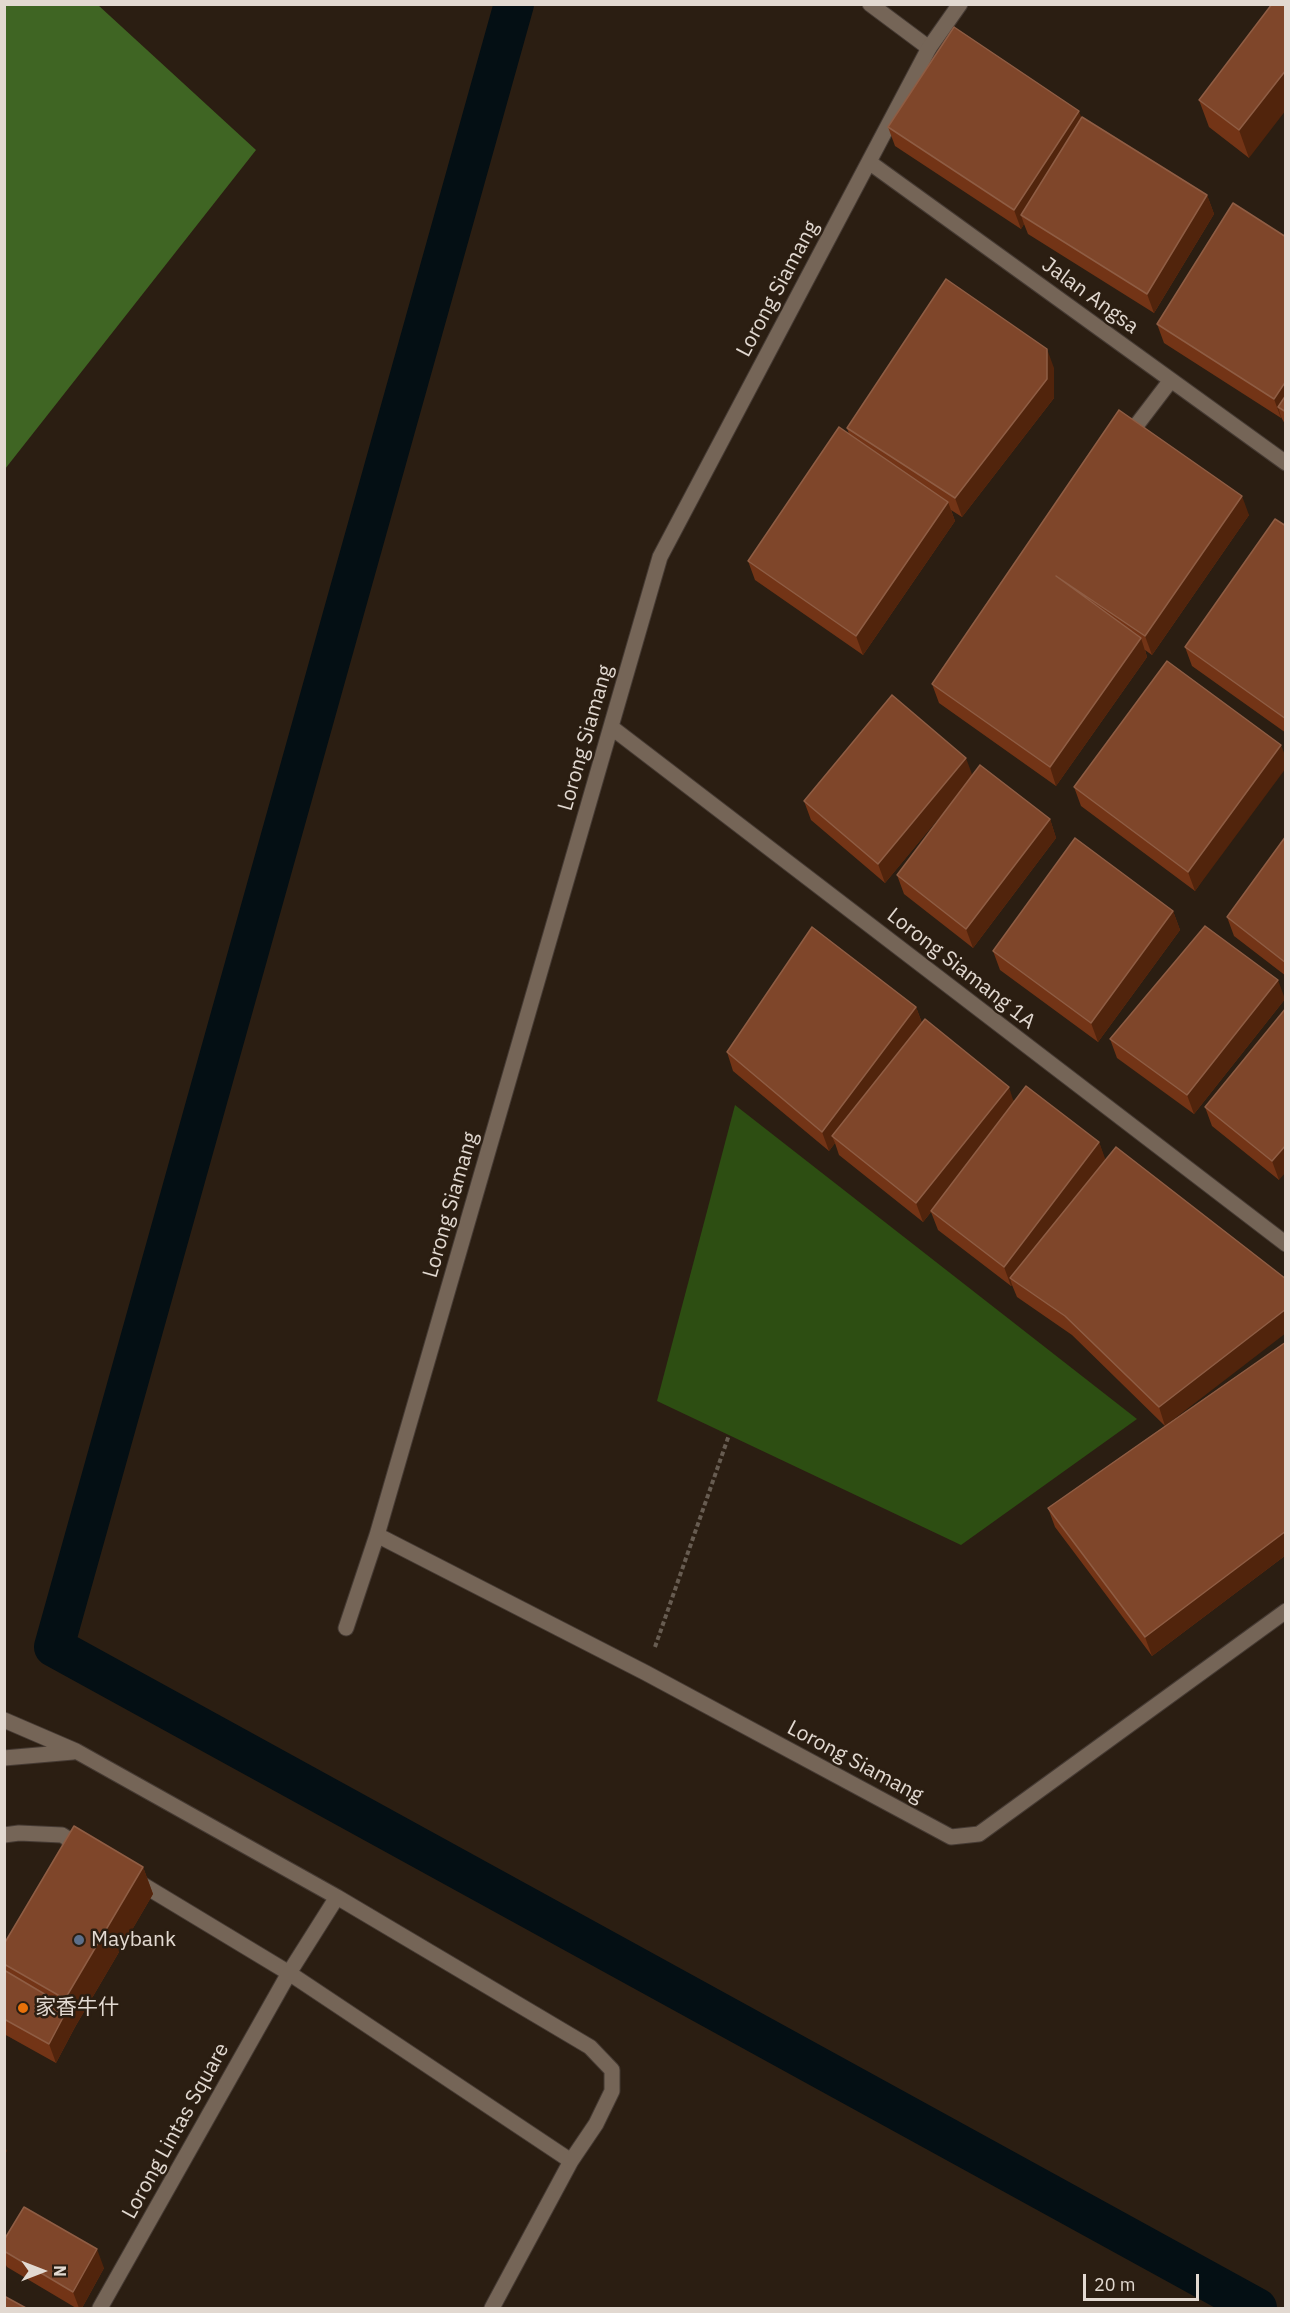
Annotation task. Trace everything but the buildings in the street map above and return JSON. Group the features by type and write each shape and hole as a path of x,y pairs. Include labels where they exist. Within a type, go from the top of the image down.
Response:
{"street":[{"path":"870,4 929,48"},
{"name":"Lorong Siamang","path":"346,1628 377,1534 660,556 929,48 960,4"},
{"name":"Jalan Angsa","path":"869,162 1286,463"},
{"path":"1114,456 1171,380"},
{"name":"Lorong Siamang 1A","path":"611,727 1286,1244"},
{"name":"Lorong Siamang","path":"377,1534 646,1673 951,1837 979,1834 1286,1611"},
{"path":"4,1720 76,1751 337,1897 590,2047 612,2070 612,2091 596,2124 571,2162 492,2308"},
{"path":"4,1758 76,1751"},
{"path":"4,1835 20,1833 62,1835 101,1859"},
{"path":"121,1871 289,1973 571,2162"},
{"name":"Lorong Lintas Square","path":"100,2308 289,1973 337,1897"}],"path":[{"path":"646,1673 729,1435"}],"green space":[{"path":"5,4 98,5 256,150 5,469"},
{"path":"735,1105 1137,1419 961,1545 657,1401"}],"waterway":[{"path":"514,4 54,1647 1257,2308"}],"place":[{"name":"Maybank","path":"79,1940"},
{"name":"家香牛什","path":"23,2008"}]}
